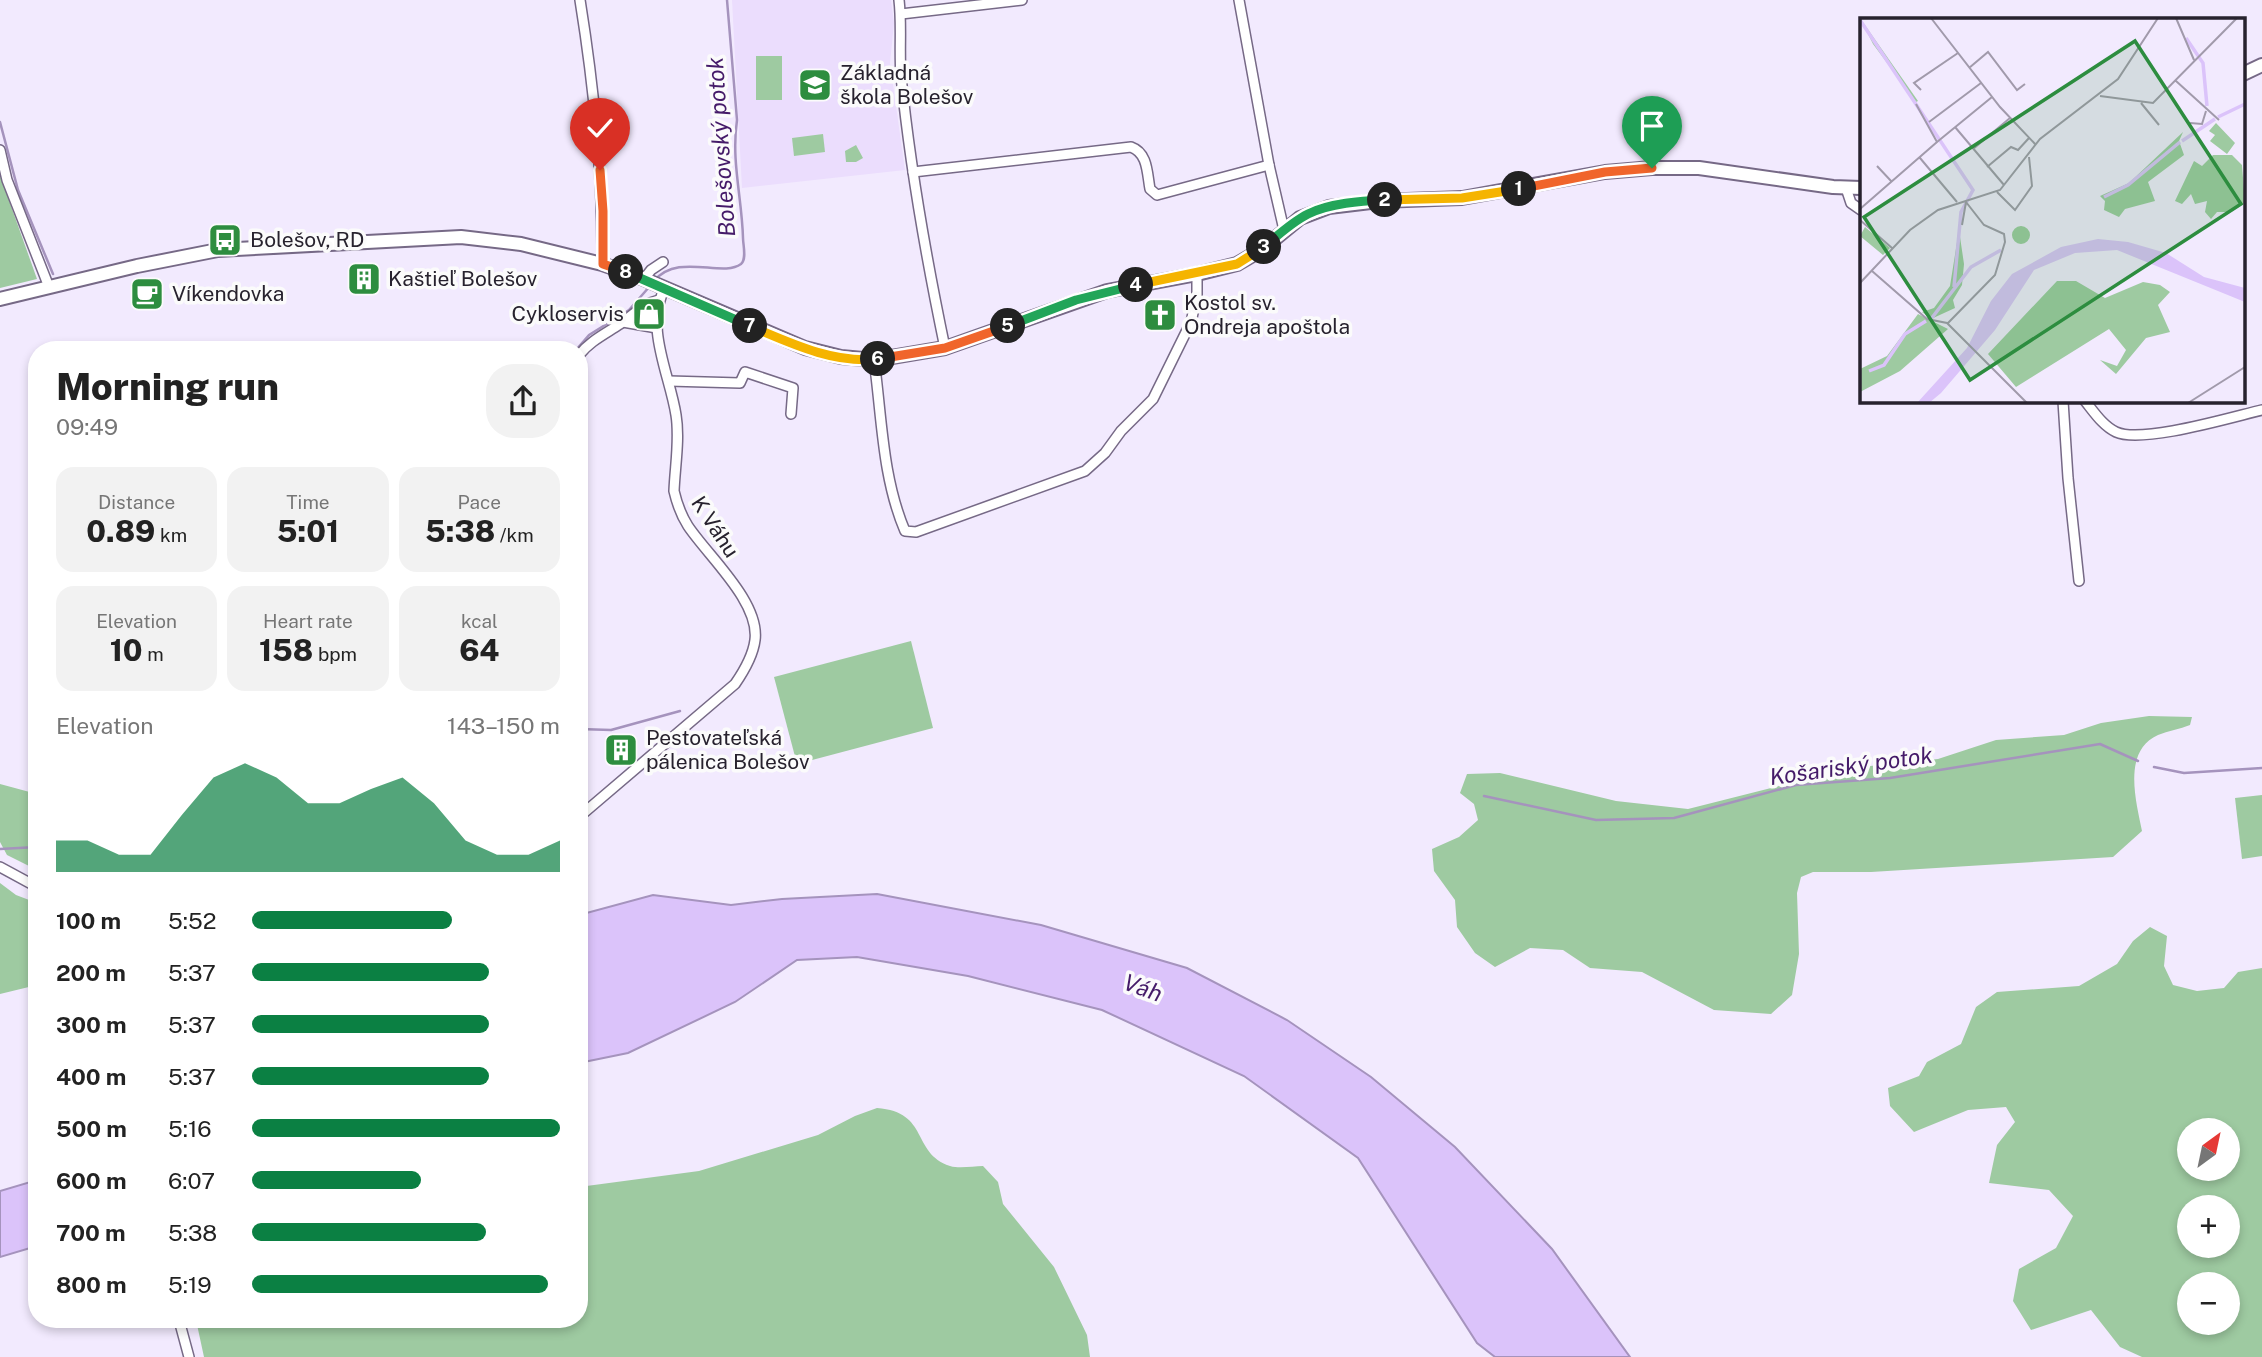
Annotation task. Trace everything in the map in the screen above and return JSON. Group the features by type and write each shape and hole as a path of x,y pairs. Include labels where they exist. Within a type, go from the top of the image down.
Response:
{"main road":[{"path":"2244,74 2262,65"},
{"path":"0,299 218,250 460,237 521,244 603,264 805,348 841,357 874,360 945,348 1107,291 1237,264 1307,215 1329,207 1379,201 1488,195 1629,169 1699,168 1860,188"}],"street":[{"path":"580,0 600,170 603,264"},
{"path":"899,0 901,72 913,172 924,247 945,348"},
{"path":"901,14 1022,0"},
{"path":"1239,0 1269,165 1284,230"},
{"path":"913,172 1131,147 1144,156 1150,189 1157,195 1269,165"},
{"path":"0,150 7,180 49,287"},
{"path":"1846,188 1851,203 1860,209"},
{"path":"588,346 645,303 655,287 651,270 663,262"},
{"path":"874,360 893,503 905,531 916,532 1085,471 1105,453 1121,431 1153,400 1165,377 1191,322 1197,295 1197,274"},
{"name":"K Váhu","path":"588,810 735,684 755,642 755,628 744,599 680,512 674,491 677,426 670,381 658,346 655,287"},
{"path":"623,322 657,328"},
{"path":"670,381 740,383 745,372 793,388 791,414"},
{"path":"2063,402 2067,478 2079,581"},
{"path":"2086,402 2100,419 2117,432 2131,435 2159,433 2262,410"},
{"path":"0,867 28,882"},
{"path":"182,1328 189,1357"}],"shaded area":[{"name":"Základná škola Bolešov","path":"732,0 891,0 894,23 890,63 905,170 742,188"}],"green space":[{"path":"756,56 782,56 782,100 756,100"},
{"path":"823,134 825,152 794,156 792,138"},
{"path":"856,145 863,158 856,162 846,162 845,151"},
{"path":"0,175 37,279 0,288"},
{"path":"911,641 933,728 797,764 774,677"},
{"path":"2149,716 2192,717 2190,725 2158,735 2147,742 2139,753 2134,778 2142,831 2113,857 1871,872 1813,872 1801,877 1797,893 1799,954 1792,995 1771,1014 1714,1010 1642,972 1590,968 1563,950 1530,948 1495,967 1475,953 1457,927 1455,900 1434,871 1432,849 1459,837 1478,820 1474,804 1460,793 1467,774 1500,773 1616,801 1688,809 1851,768 1938,759 1996,740 2064,735 2101,723"},
{"path":"0,784 28,792 28,866 7,855 0,842"},
{"path":"2262,795 2262,856 2242,859 2235,798"},
{"path":"0,883 16,895 28,900 28,987 0,994"},
{"path":"2150,927 2167,936 2164,966 2173,985 2197,991 2224,988 2238,972 2262,968 2262,1357 2142,1357 2120,1347 2091,1310 2031,1330 2013,1301 2019,1269 2056,1248 2073,1216 2049,1190 1989,1183 1997,1145 2015,1122 2006,1107 1968,1110 1914,1132 1890,1106 1888,1088 1919,1076 1927,1062 1961,1044 1976,1007 1997,992 2079,986 2117,964 2133,941"},
{"path":"877,1108 894,1111 913,1125 938,1160 954,1167 983,1166 998,1182 1003,1204 1054,1267 1087,1335 1090,1357 204,1357 198,1328 588,1328 588,1186 699,1171 818,1135"}],"water":[{"name":"Váh","path":"877,894 1041,925 1187,968 1287,1020 1371,1077 1455,1147 1552,1249 1630,1357 1495,1357 1477,1343 1358,1158 1244,1076 1102,1010 968,976 857,957 797,960 735,1002 628,1053 588,1061 588,913 653,895 731,905 782,899"},
{"path":"28,1183 28,1249 0,1257 0,1191"}],"waterway":[{"name":"Bolešovský potok","path":"654,281 675,268 733,268 744,259 735,150 737,120 727,0"},
{"path":"0,122 18,190 53,274"},
{"name":"Bolešovský potok","path":"584,341 629,310 650,286"},
{"path":"588,729 611,730 680,711"},
{"name":"Košariský potok","path":"1484,796 1596,820 1674,818 1796,785 1890,778 2100,744 2138,761"},
{"name":"Košariský potok","path":"2154,767 2184,773 2262,768"},
{"path":"0,849 28,847"}],"place":[{"name":"Základná škola Bolešov","path":"815,85"},
{"name":"Bolešov, RD","path":"225,240"},
{"name":"Kaštieľ Bolešov","path":"364,279"},
{"name":"Víkendovka","path":"147,294"},
{"name":"Cykloservis","path":"649,314"},
{"name":"Kostol sv. Ondreja apoštola","path":"1160,315"},
{"name":"Pestovateľská pálenica Bolešov","path":"621,750"}],"route":[{"path":"600,170 603,264 805,348 841,357 874,360 945,348 1107,291 1237,264 1261,250 1300,218 1329,207 1379,201 1488,195 1605,172 1652,168"}]}
